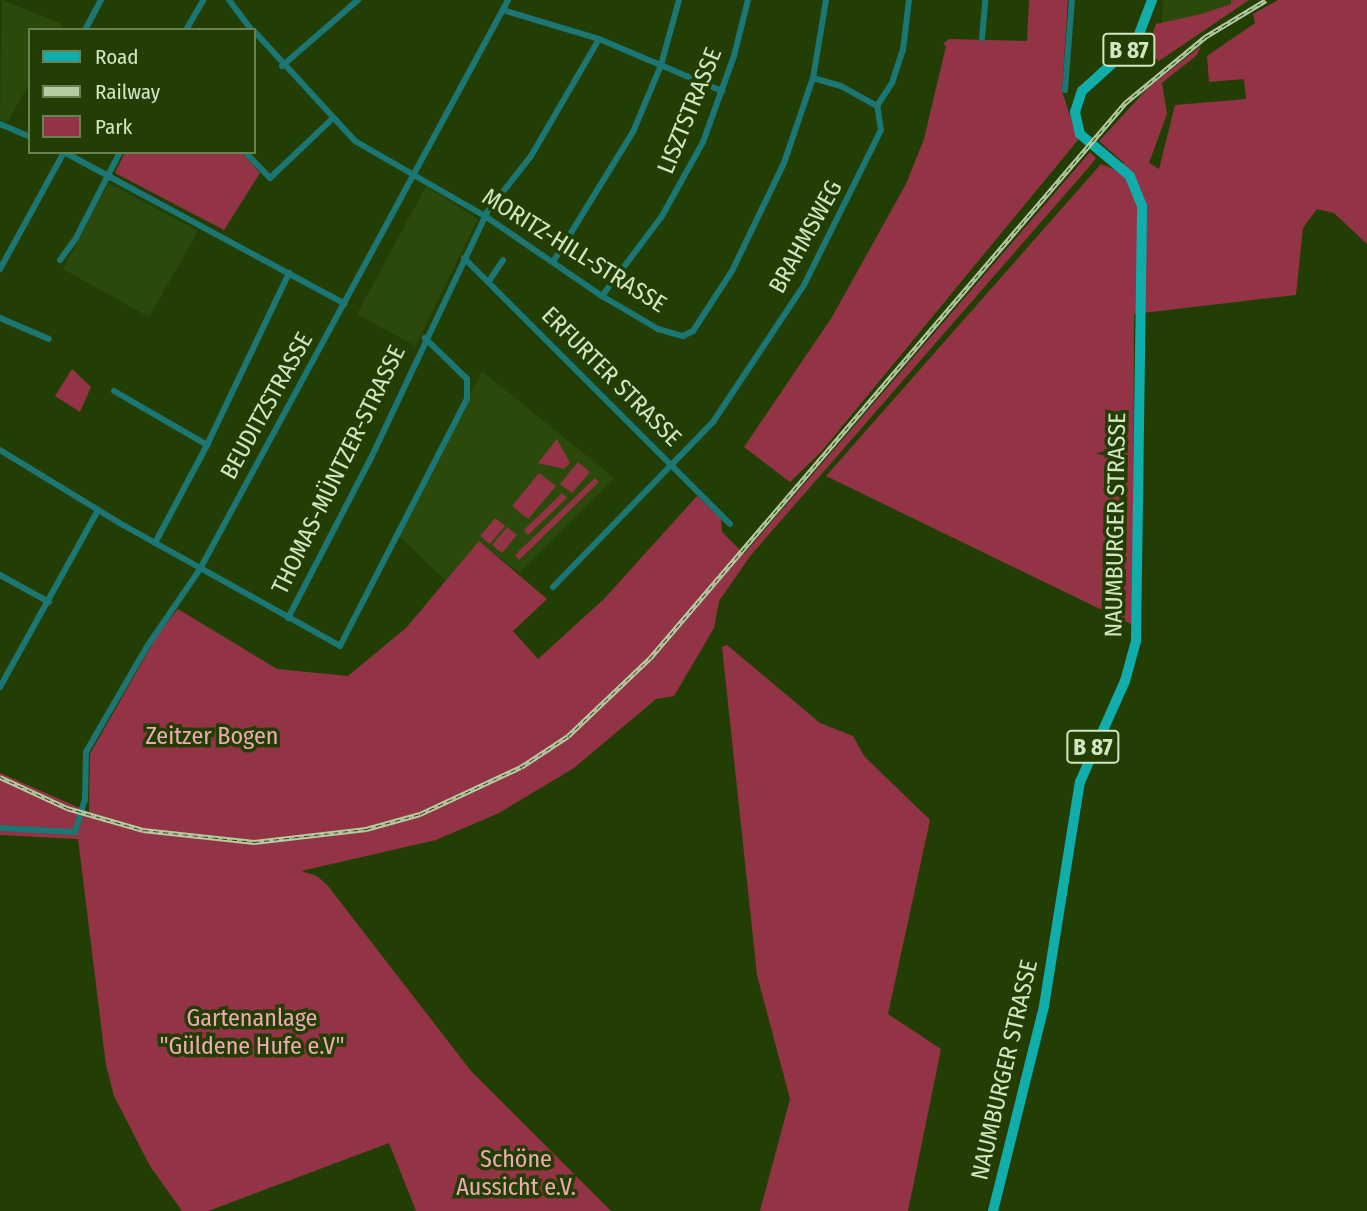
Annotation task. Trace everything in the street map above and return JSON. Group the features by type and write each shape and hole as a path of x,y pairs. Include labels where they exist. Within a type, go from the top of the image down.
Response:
{"main road":[{"name":"NAUMBURGER STRASSE","path":"993,1211 1046,993 1080,782 1129,671 1138,631 1142,206 1130,176 1084,139 1075,118 1079,96 1136,42 1152,0"}],"street":[{"path":"86,28 101,0"},
{"path":"187,28 203,0"},
{"name":"MORITZ-HILL-STRASSE","path":"229,0 251,28"},
{"path":"282,66 358,0"},
{"name":"BEUDITZSTRASSE","path":"0,828 75,832 85,800 86,752 148,645 200,569 508,0"},
{"path":"553,262 624,150 661,65 678,0"},
{"name":"LISZTSTRASSE","path":"602,296 679,190 722,91 748,0"},
{"name":"MORITZ-HILL-STRASSE","path":"256,35 331,120 380,159 485,216 602,296 671,334 683,336 693,331 758,223 813,78 826,0"},
{"name":"BRAHMSWEG","path":"553,587 671,466 738,390 804,285 872,154 882,124 877,106 892,83 903,50 909,0"},
{"path":"982,38 985,0"},
{"path":"1065,90 1072,0"},
{"path":"503,10 599,40 722,91"},
{"name":"THOMAS-MÜNTZER-STRASSE","path":"425,338 467,379 469,388 390,542 380,572 340,646 288,618 370,460 425,338 485,216 531,156 599,40"},
{"path":"813,78 841,86 877,106"},
{"path":"246,154 270,178 331,120"},
{"path":"0,124 28,136"},
{"path":"0,269 63,154"},
{"path":"68,154 345,304"},
{"path":"60,260 119,154"},
{"name":"ERFURTER STRASSE","path":"464,258 730,524"},
{"path":"489,281 503,260"},
{"path":"155,543 207,445 289,273"},
{"path":"0,318 49,339"},
{"path":"114,391 207,445"},
{"path":"0,450 98,510 288,618"},
{"path":"0,687 98,510"},
{"path":"0,575 49,602"}],"shaded area":[{"path":"2,0 62,24 60,28 28,28 28,86 7,123 0,119"},
{"path":"1163,0 1249,0 1159,61"},
{"path":"109,183 198,231 149,317 63,269"},
{"path":"426,186 478,219 415,346 357,314"},
{"path":"482,371 614,478 520,573 479,542 446,581 399,536"}],"green space":[{"path":"1029,0 1068,0 1062,91 1078,140 821,452 790,482 744,447 832,317 906,184 924,139 946,46 943,44 949,39 1027,41"},
{"path":"1231,0 1249,0 1159,61 1147,49 1156,24 1201,14 1231,4"},
{"path":"1278,0 1367,0 1367,244 1334,213 1317,209 1303,228 1296,295 1134,314 1133,625 826,476 1101,164 1116,170 1124,163 1099,141 1149,87 1201,46 1197,55 1162,83 1167,114 1149,163 1159,169 1175,105 1246,99 1244,79 1209,82 1207,56 1255,23 1253,14"},
{"path":"1090,152 1096,158 1089,167 751,555 719,601 714,628 674,696 656,699 574,768 499,813 436,840 301,871 317,876 328,886 471,1071 611,1211 416,1211 389,1143 208,1211 182,1211 150,1166 114,1096 106,1065 78,839 0,835 0,773 89,812 90,754 158,634 178,609 277,669 348,676 406,628 479,541 547,599 513,631 538,659 604,599 697,496 721,519 722,532 744,554"},
{"path":"124,154 243,154 260,173 224,230 115,173"},
{"path":"72,369 91,387 80,412 55,396"},
{"path":"557,439 570,463 564,469 538,463"},
{"path":"578,462 590,472 572,493 560,484"},
{"path":"539,473 556,486 528,519 512,506"},
{"path":"595,478 599,482 519,560 515,555"},
{"path":"562,493 567,498 528,535 524,530"},
{"path":"495,518 505,526 490,544 480,536"},
{"path":"507,527 517,535 502,553 492,545"},
{"path":"727,645 820,723 853,736 864,756 930,820 888,1014 941,1049 908,1211 760,1211 790,1099 757,975 722,647"}],"railway":[{"path":"0,777 67,808 143,830 254,842 366,829 420,814 521,767 568,736 650,658 1125,103 1205,37 1266,0"}],"park label":[{"name":"Zeitzer Bogen","path":"212,737"},
{"name":"Gartenanlage \"Güldene Hufe e.V\"","path":"252,1033"},
{"name":"Schöne Aussicht e.V.","path":"516,1174"}]}
